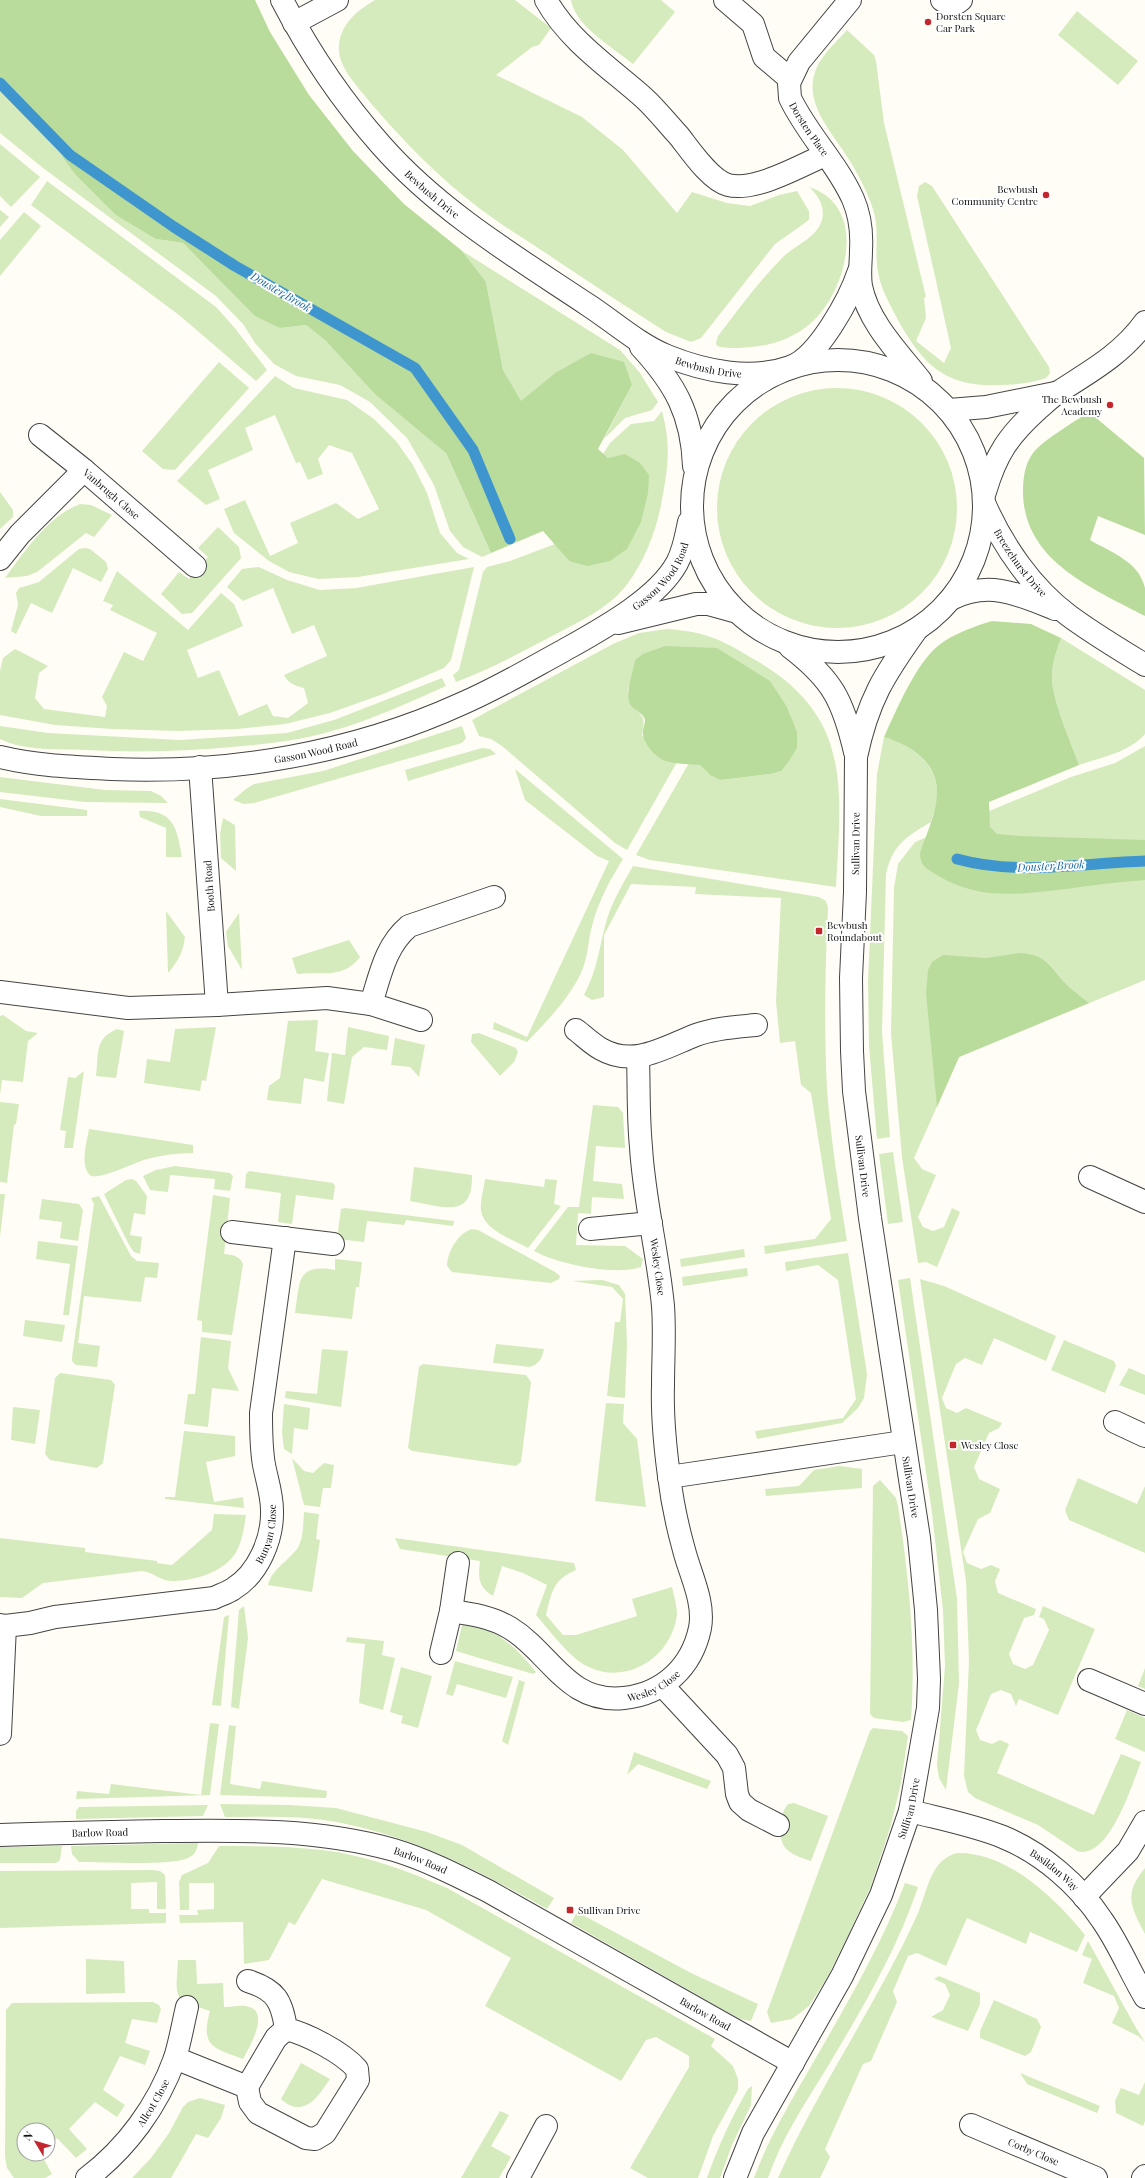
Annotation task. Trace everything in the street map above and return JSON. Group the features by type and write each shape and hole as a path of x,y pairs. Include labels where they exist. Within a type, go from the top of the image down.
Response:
{"street":[{"name":"Bewbush Drive","path":"282,0 294,23 353,112 382,147 413,178 445,206 481,233 606,316 632,337 651,357 672,387 685,412 693,441 695,478"},
{"path":"294,23 336,0"},
{"path":"546,0 565,30 653,107 706,168 721,182 732,186 748,185 769,179 825,155"},
{"path":"725,0 753,24 764,57 790,79"},
{"name":"Dorsten Place","path":"791,367 816,346 837,318 853,289 859,271 861,242 859,217 845,184 825,155 790,98 789,88 790,79 799,62 850,0"},
{"path":"942,0 953,5 961,0"},
{"name":"Dorsten Place","path":"859,271 864,296 872,314 926,389"},
{"path":"984,499 993,466 1005,443 1018,426 1058,392 1109,360 1128,342 1145,322"},
{"name":"Bewbush Drive","path":"632,337 666,355 709,369 749,373 834,360 864,362 892,370 926,389"},
{"path":"791,367 750,389 729,408 708,437 695,478 692,511 695,537 703,563 720,593 737,612 763,632 783,642 811,650 841,653 881,646 917,629 929,621 951,599 969,572 977,552 984,519 984,499 981,473 973,450 963,429 949,410 926,389"},
{"path":"949,410 986,407 1058,392"},
{"path":"40,435 84,470"},
{"name":"Vanbrugh Close","path":"0,559 20,534 84,470 195,566"},
{"name":"Breezehurst Drive","path":"984,499 992,521 1016,559 1049,598 1067,615"},
{"name":"Gasson Wood Road","path":"0,757 18,761 87,768 164,770 291,757 330,749 374,736 467,701 506,682 606,627 668,577 682,552 692,511"},
{"name":"Breezehurst Drive","path":"951,599 972,590 998,590 1024,596 1067,615 1145,665"},
{"name":"Gasson Wood Road","path":"606,627 696,604 708,604 737,612"},
{"name":"Sullivan Drive","path":"735,2178 753,2133 864,1934 890,1874 910,1811 924,1735 929,1680 924,1578 858,1128 852,1051 851,978 855,892 856,757 862,729 873,696 890,667 917,629"},
{"name":"Sullivan Drive","path":"783,642 816,669 836,692 842,704 856,757"},
{"name":"Booth Road","path":"200,767 217,1005"},
{"path":"371,1004 386,957 392,944 410,926 494,897"},
{"path":"0,992 128,1008 217,1005 327,998 371,1004 421,1020"},
{"path":"576,1030 601,1049 621,1056 638,1058 661,1051 697,1035 719,1029 756,1025"},
{"name":"Wesley Close","path":"451,1611 489,1618 511,1629 528,1642 560,1676 578,1689 599,1697 621,1698 642,1695 663,1686 680,1671 692,1652 700,1626 698,1596 675,1517 669,1477 663,1422 665,1346 663,1308 640,1147 638,1058"},
{"path":"1090,1177 1145,1202"},
{"path":"590,1229 651,1223"},
{"path":"232,1232 333,1244"},
{"name":"Bunyan Close","path":"2,1625 30,1623 55,1617 214,1598 233,1590 255,1568 271,1532 272,1510 261,1438 261,1413 285,1238"},
{"path":"1115,1422 1145,1436"},
{"path":"669,1477 903,1442"},
{"path":"441,1653 451,1611 458,1563"},
{"path":"0,1734 2,1625"},
{"path":"1089,1680 1145,1704"},
{"path":"663,1686 727,1755 734,1768 737,1794 740,1802 749,1810 778,1824"},
{"name":"Basildon Way","path":"910,1811 981,1830 1014,1843 1052,1867 1084,1897 1109,1931 1145,1997"},
{"path":"1084,1897 1128,1851 1145,1822"},
{"name":"Barlow Road","path":"0,1835 206,1830 273,1831 340,1838 396,1851 450,1872 488,1891 793,2063"},
{"path":"248,1982 260,1985 270,1991 279,2001 286,2029"},
{"name":"Allcot Close","path":"87,2178 124,2145 147,2114 175,2058 187,2007"},
{"path":"286,2029 298,2032 350,2060 357,2069 358,2080 325,2133 315,2139 306,2138 258,2113 250,2102 247,2087 276,2038 286,2029"},
{"path":"175,2058 247,2087"},
{"name":"Corby Close","path":"971,2125 1096,2178"},
{"path":"518,2178 546,2126"}],"green space":[{"path":"0,0 255,0 270,32 309,95 353,151 404,204 461,250 486,282 503,370 521,401 555,373 591,353 624,362 632,385 598,449 608,458 625,454 640,463 649,475 648,493 641,522 627,549 610,561 587,566 569,561 543,531 491,553 446,453 375,394 326,341 306,325 280,328 255,316 183,243 156,239 116,215 74,173 41,127 16,107 0,89"},
{"path":"375,0 515,0 551,28 539,45 532,47 496,75 582,117 623,150 677,213 692,192 727,203 750,206 779,195 797,191 809,211 809,220 775,244 701,338 691,342 666,332 479,208 435,171 407,144 382,116 346,72 340,59 339,52 341,35 349,21 361,9"},
{"path":"571,0 661,0 675,12 633,64 596,36 587,27 574,10"},
{"path":"1077,11 1138,61 1118,85 1058,35"},
{"path":"847,30 874,55 876,61 884,123 926,297 924,298 926,318 916,341 944,363 951,348 917,196 919,186 925,182 932,186 1049,367 1050,373 1046,378 1011,385 981,385 951,378 938,371 928,362 918,351 899,322 879,279 876,225 871,202 855,170 826,126 815,103 813,78 818,65 828,51"},
{"path":"0,89 16,107 41,127 74,173 156,239 183,243 221,281 280,328 306,325 326,341 446,453 491,553 482,557 463,547 450,531 434,485 407,438 370,402 340,385 296,376 274,364 255,343 243,324 216,296 43,168 0,133"},
{"path":"0,144 40,177 11,207 0,196"},
{"path":"47,181 216,307 234,327 267,370 256,381 179,315 31,205"},
{"path":"809,187 827,196 839,210 845,226 846,245 844,265 838,284 829,301 811,323 804,329 788,338 761,346 730,348 717,346 716,343 718,336 766,276 787,253 808,239 820,225 823,214 821,204 819,199"},
{"path":"0,210 9,217 0,227"},
{"path":"24,212 41,226 0,276 0,240"},
{"path":"459,249 620,350 640,373 658,402 652,410 625,418 604,439 632,385 555,373 521,402 503,370 486,282"},
{"path":"219,362 249,388 175,470 163,469 142,451"},
{"path":"275,376 294,388 347,400 374,419 396,441 413,465 427,493 440,533 457,553 469,559 358,577 318,579 289,572 269,561 234,533 224,509 245,500 270,556 298,543 290,523 336,503 358,519 379,509 352,453 329,445 318,459 323,474 308,480 300,462 296,463 275,415 245,428 253,450 208,470 220,499 206,505 177,481"},
{"path":"837,388 872,393 883,397 893,402 922,423 943,452 948,462 952,473 957,508 952,543 948,554 943,564 922,593 893,614 883,619 872,623 837,628 802,623 791,619 781,614 752,593 731,564 726,554 722,543 717,508 722,473 726,462 731,452 752,423 781,402 791,397 802,393"},
{"path":"662,411 665,422 668,452 661,506 651,541 641,563 628,583 621,592 604,607 584,619 506,660 456,682 453,675 459,670 483,572 487,567 510,561 555,544 569,561 608,458 603,454 610,443 631,424 654,421"},
{"path":"1089,412 1144,458 1145,535 1098,516 1090,540 1123,558 1137,571 1145,588 1145,616 1105,595 1066,570 1049,555 1036,538 1027,518 1023,494 1023,483 1030,458 1038,448 1059,431"},
{"path":"0,492 13,510 13,517 0,529"},
{"path":"80,504 91,505 112,515 94,537 86,533 37,572 27,576 5,578 29,546 47,526 57,517"},
{"path":"218,527 239,547 241,558 192,613 182,614 161,594 179,572 189,579 208,557 198,548"},
{"path":"79,549 90,549 106,562 108,569 101,582 73,568 52,613 31,603 16,634 11,631 18,605 16,593 19,588 39,582"},
{"path":"259,567 287,580 320,590 356,588 474,567 451,660 444,668 383,694 330,713 285,724 237,729 178,731 112,729 55,725 0,715 0,671 3,658 15,649 48,666 39,673 35,698 44,709 105,717 107,706 102,697 124,652 143,661 157,633 110,610 113,605 103,601 117,571 188,630 221,593 234,604 243,626 187,650 198,678 219,670 239,716 267,704 273,716 288,718 308,703 304,688 292,684 284,675 327,656 314,625 292,634 273,588 243,601 227,587 242,569"},
{"path":"992,621 1031,624 1061,638 1053,667 1053,687 1062,721 1079,765 989,802 990,827 997,834 1020,836 1145,840 1145,880 1033,893 1000,894 968,889 952,883 930,871 921,861 920,853 936,803 937,790 935,778 930,767 920,756 894,740 884,737 907,688 922,663 931,653 939,645 951,637"},
{"path":"667,629 693,632 724,642 757,661 788,683 811,706 826,732 834,759 839,788 836,887 650,860 636,855 689,763 700,765 710,775 720,780 771,774 781,771 791,717 787,707 635,660 633,678 628,690 631,706 639,713 644,721 642,735 669,762 677,762 627,850 615,843 502,746 491,739 479,736 472,720 613,644 639,633"},
{"path":"1061,638 1145,690 1145,734 1131,746 1114,754 1079,765 1058,709 1053,687 1052,672 1056,652"},
{"path":"665,646 717,648 770,681 787,707 797,732 797,748 781,771 771,774 720,780 710,775 700,765 665,761 649,748 643,735 645,720 643,716 629,703 629,685 635,660 643,654"},
{"path":"442,678 446,686 379,715 328,732 274,742 190,750 128,751 42,749 20,746 0,739 0,726 48,733 180,740 287,733 334,720"},
{"path":"462,726 466,738 462,743 254,803 244,804 233,800 254,784 323,771"},
{"path":"884,737 905,746 922,758 934,776 937,786 937,798 936,807 931,822 914,832 902,842 892,855 886,874 882,1032 890,1137 877,1139 869,1046 868,982 877,774"},
{"path":"1145,746 1145,980 959,1057 914,1158 922,1169 936,1175 918,1217 923,1227 933,1231 944,1227 952,1208 960,1212 937,1267 926,1262 918,1263 902,1157 891,1034 894,888 898,864 915,842 1071,777 1115,763"},
{"path":"482,748 490,749 496,754 408,781 405,770"},
{"path":"515,769 623,859 601,900 592,926 585,961 576,983 549,1018 527,1042 493,1029 494,1022 527,1037 609,861 597,856 525,800"},
{"path":"0,777 105,790 151,791 161,796 168,803 85,802 0,792"},
{"path":"0,799 87,810 87,816 41,816 0,807"},
{"path":"139,811 151,811 160,813 167,817 172,823 178,838 182,857 166,857 166,828 140,817"},
{"path":"223,818 235,825 236,871 221,858 220,834"},
{"path":"633,866 819,897 826,901 828,908 825,999 827,1090 838,1185 847,1241 765,1254 764,1246 815,1239 831,1219 811,1093 801,1085 795,1041 780,1043 776,1001 781,898 695,894 696,887 631,884 604,935 604,997 592,1000 584,995 596,965 610,909"},
{"path":"166,911 185,937 180,956 168,973"},
{"path":"239,913 242,970 228,946 226,932"},
{"path":"349,940 360,957 346,969 331,973 297,974 292,958"},
{"path":"1019,953 1034,955 1044,960 1068,986 1089,1003 959,1057 937,1107 926,993 928,970 932,962 943,955 987,958"},
{"path":"3,1015 26,1031 38,1033 28,1041 23,1082 2,1080 0,1095 0,1016"},
{"path":"318,1020 315,1051 329,1053 324,1082 304,1078 301,1104 267,1100 269,1086 280,1078 288,1021"},
{"path":"216,1027 206,1081 202,1080 200,1091 144,1083 147,1059 170,1062 175,1029"},
{"path":"348,1027 389,1036 387,1050 364,1047 352,1057 344,1104 327,1101 332,1053 345,1055"},
{"path":"117,1029 124,1031 116,1078 96,1076 98,1054 101,1042 104,1037"},
{"path":"479,1033 516,1048 518,1052 514,1062 500,1076 471,1042 472,1034"},
{"path":"395,1038 425,1045 419,1077 410,1067 391,1065"},
{"path":"84,1071 73,1148 64,1148 66,1131 60,1130 68,1077 75,1078"},
{"path":"0,1102 19,1104 16,1124 14,1125 7,1183 0,1182"},
{"path":"593,1105 618,1107 623,1113 625,1148 596,1146 593,1181 622,1184 624,1199 592,1197 591,1214 578,1213 576,1245 625,1246 643,1259 641,1267 616,1270 586,1267 544,1256 534,1251 568,1207 579,1207"},
{"path":"89,1129 193,1145 193,1153 164,1155 141,1161 110,1173 91,1176 87,1172 85,1166 85,1154"},
{"path":"893,1152 903,1222 888,1224 879,1154"},
{"path":"175,1166 230,1173 233,1176 230,1191 214,1189 215,1179 170,1175 168,1192 150,1190 143,1176 156,1170"},
{"path":"414,1167 472,1175 471,1190 467,1199 461,1205 453,1207 433,1206 410,1201"},
{"path":"249,1171 333,1183 335,1186 333,1200 296,1195 292,1224 278,1222 281,1193 245,1188 246,1174"},
{"path":"132,1179 136,1181 147,1196 145,1215 134,1213 130,1235 142,1237 140,1254 134,1252 129,1245 104,1194 126,1180"},
{"path":"485,1179 544,1187 545,1179 557,1180 554,1204 561,1206 528,1248 500,1234 487,1223 483,1217 481,1206"},
{"path":"0,1194 5,1194 0,1237"},
{"path":"213,1195 230,1198 224,1254 237,1257 243,1264 232,1335 202,1332 202,1321 197,1320"},
{"path":"99,1196 131,1256 137,1261 159,1263 157,1278 145,1277 141,1302 84,1296 78,1343 100,1346 97,1367 76,1365 72,1361 72,1357 94,1204 91,1198"},
{"path":"42,1199 79,1204 83,1210 78,1241 60,1238 62,1222 39,1219"},
{"path":"345,1208 454,1221 453,1226 406,1220 404,1225 367,1221 364,1242 337,1239 341,1209"},
{"path":"472,1229 478,1230 555,1272 560,1276 559,1279 551,1283 452,1272 447,1266 451,1249 462,1234"},
{"path":"38,1241 78,1246 69,1315 63,1315 70,1264 36,1259"},
{"path":"744,1249 745,1257 681,1267 680,1259"},
{"path":"848,1253 867,1374 864,1398 858,1408 842,1423 757,1439 755,1431 843,1418 856,1399 838,1280 818,1265 786,1271 785,1262"},
{"path":"335,1259 362,1262 359,1287 356,1287 352,1319 295,1313 302,1277 313,1269 335,1270"},
{"path":"747,1268 748,1276 683,1286 682,1277"},
{"path":"910,1278 957,1599 959,1683 946,1790 939,1778 937,1765 945,1666 943,1610 932,1513 898,1280"},
{"path":"920,1279 944,1286 1056,1336 1046,1361 994,1338 982,1365 965,1358 956,1364 942,1398 946,1408 957,1413 966,1408 1002,1423 999,1428 989,1433 974,1467 979,1479 1000,1489 990,1513 978,1519 963,1552 967,1563 981,1569 991,1565 1000,1569 995,1581 998,1593 1036,1609 1034,1615 1024,1618 1009,1654 1013,1664 1025,1669 1033,1665 1049,1630 1044,1619 1039,1617 1043,1606 1095,1629 1058,1715 1019,1699 1016,1706 1011,1694 1001,1690 991,1694 976,1730 980,1740 992,1744 1000,1740 1009,1744 997,1773 1094,1815 1121,1754 1141,1762 1118,1818 1109,1833 1099,1844 1089,1851 1077,1851 1038,1825 975,1798 968,1792 964,1776 969,1661 966,1581"},
{"path":"602,1280 619,1285 625,1294 627,1344 625,1398 607,1396 615,1322 620,1322 623,1299 612,1287 572,1281"},
{"path":"25,1320 65,1325 62,1342 23,1336"},
{"path":"201,1337 231,1341 228,1368 239,1391 212,1388 208,1427 184,1424 188,1394 195,1394"},
{"path":"1064,1340 1114,1361 1116,1366 1105,1393 1051,1370"},
{"path":"496,1344 544,1349 540,1361 530,1367 493,1363"},
{"path":"322,1349 348,1351 341,1407 285,1398 286,1391 317,1394"},
{"path":"423,1364 526,1375 531,1382 521,1462 516,1466 412,1451 408,1448 419,1367"},
{"path":"1129,1368 1145,1375 1145,1395 1119,1385"},
{"path":"60,1373 111,1380 115,1385 103,1463 97,1468 50,1460 45,1454 55,1378"},
{"path":"606,1403 624,1404 623,1423 637,1439 646,1507 595,1501"},
{"path":"284,1404 310,1408 308,1430 294,1428 292,1454 284,1449 282,1432"},
{"path":"13,1407 40,1410 35,1444 11,1440"},
{"path":"184,1431 235,1436 235,1456 206,1462 214,1502 243,1497 244,1508 165,1499 165,1497 175,1497"},
{"path":"292,1458 304,1471 313,1473 324,1463 334,1465 331,1488 323,1488 320,1507 304,1505"},
{"path":"840,1466 862,1469 862,1488 766,1496 765,1489 799,1486 814,1470"},
{"path":"1078,1478 1137,1504 1145,1486 1145,1553 1069,1520 1065,1510"},
{"path":"880,1480 896,1498 902,1533 908,1586 913,1666 911,1720 903,1722 874,1718 870,1714 873,1486"},
{"path":"304,1512 319,1514 316,1539 320,1540 312,1592 268,1585 273,1574 293,1554 299,1545 303,1531"},
{"path":"214,1514 246,1515 241,1540 235,1554 223,1566 206,1575 180,1581 167,1581 142,1571 43,1583 22,1598 0,1597 0,1538 85,1548 85,1552 157,1561 157,1563 172,1565 212,1530"},
{"path":"395,1538 574,1563 576,1570 562,1578 555,1587 546,1615 563,1635 576,1635 637,1616 632,1599 672,1587 677,1614 673,1630 666,1644 656,1656 643,1665 629,1671 614,1673 598,1671 577,1660 558,1641 536,1615 547,1585 523,1573 502,1566 493,1596 484,1589 480,1581 480,1561 400,1549"},
{"path":"244,1606 248,1638 239,1709 231,1707 239,1610"},
{"path":"229,1615 221,1706 212,1705 224,1617"},
{"path":"463,1621 496,1634 520,1653 536,1672 533,1674 456,1651"},
{"path":"347,1637 384,1641 382,1655 395,1658 383,1710 359,1703 365,1644 346,1642"},
{"path":"455,1661 513,1677 506,1698 457,1684 453,1696 446,1694"},
{"path":"401,1667 432,1676 418,1728 401,1723 403,1716 390,1712"},
{"path":"1145,1668 1145,1689 1138,1686"},
{"path":"519,1680 525,1682 508,1745 502,1741"},
{"path":"1127,1710 1145,1718 1145,1752 1115,1739"},
{"path":"210,1723 219,1724 210,1795 76,1799 77,1791 109,1794 111,1784 201,1795"},
{"path":"229,1725 236,1726 230,1784 260,1789 262,1781 327,1791 326,1798 220,1795"},
{"path":"873,1728 902,1731 908,1736 901,1783 891,1825 871,1886 827,1978 809,2006 792,2019 771,2023 767,2012 870,1731"},
{"path":"634,1752 711,1781 707,1789 638,1764 627,1775"},
{"path":"794,1803 828,1816 811,1861 791,1853 783,1845 781,1839 783,1813 788,1804"},
{"path":"220,1804 289,1805 336,1808 427,1832 462,1845 554,1898 547,1909 495,1880 443,1856 390,1835 361,1827 318,1819 225,1817"},
{"path":"208,1805 203,1816 76,1819 76,1811 79,1807"},
{"path":"198,1843 195,1852 188,1858 152,1863 79,1862 72,1854 71,1846"},
{"path":"62,1846 60,1860 56,1863 0,1863 0,1847"},
{"path":"219,1846 283,1847 338,1852 386,1864 417,1876 447,1888 715,2039 711,2046 733,2066 738,2079 738,2090 713,2136 698,2178 648,2178 630,2168 689,2067 689,2056 656,2037 646,2040 621,2081 485,2006 511,1958 426,1910 322,1879 295,1925 289,1922 269,1960 244,1964 243,1922 180,1923 179,1915 198,1915 197,1910 214,1909 214,1883 189,1883 189,1910 180,1910 179,1882 182,1875 208,1863"},
{"path":"957,1853 976,1855 994,1860 1029,1880 1045,1893 1060,1906 1085,1935 1077,1952 1030,1932 1026,1944 967,1918 946,1966 917,1953 908,1956 893,1991 897,2002 871,2061 863,2064 825,2149 830,2157 820,2178 778,2178 811,2111 902,1947 918,1913 935,1869 941,1862"},
{"path":"1145,1868 1145,1934 1133,1908 1132,1893 1138,1877"},
{"path":"0,1871 160,1871 165,1875 166,1909 157,1909 157,1882 131,1883 131,1909 149,1909 149,1913 166,1913 166,1923 0,1928"},
{"path":"905,1883 918,1887 900,1934 878,1979 841,2045 787,2134 768,2178 754,2178 778,2125 872,1957"},
{"path":"577,1912 691,1973 758,2004 751,2021 740,2019 571,1923"},
{"path":"1088,1941 1145,2042 1138,2036 1112,2023 1119,2008 1114,1996 1083,1983 1092,1959 1082,1955"},
{"path":"86,1959 124,1961 125,1993 86,1994"},
{"path":"178,1960 196,1960 197,1984 223,1983 224,2007 243,2006 255,2010 258,2016 258,2023 253,2039 243,2059 217,2048 208,2039 207,2023 210,2011 188,2003 182,2000 179,1996 177,1990"},
{"path":"939,1976 980,1993 980,2004 968,2031 931,2017 943,2010 950,1995 945,1984 934,1979"},
{"path":"994,2000 1037,2019 1041,2027 1031,2052 1025,2056 980,2038 980,2031"},
{"path":"153,2002 159,2005 161,2009 157,2023 132,2019 125,2043 150,2051 145,2065 120,2056 103,2090 125,2105 117,2117 95,2102 69,2129 87,2149 76,2158 57,2138 56,2139 56,2122 16,2122 16,2162 45,2162 52,2174 45,2178 14,2178 7,2168 5,2157 6,2010 12,2003"},
{"path":"301,2063 330,2079 316,2098 311,2102 301,2107 295,2107 287,2104 281,2099"},
{"path":"1020,2073 1100,2106 1097,2113 1027,2084"},
{"path":"1145,2082 1145,2121 1143,2126 1116,2113 1115,2101 1121,2088 1139,2095"},
{"path":"752,2086 751,2105 732,2145 720,2178 707,2178 730,2122 748,2089"},
{"path":"200,2098 225,2105 221,2118 208,2138 196,2134 171,2178 132,2178 151,2158 169,2133 183,2107 188,2102"},
{"path":"500,2111 509,2115 491,2146 511,2157 499,2178 461,2178"}],"waterway":[{"name":"Douster Brook","path":"0,83 70,155 174,227 235,266 415,368 473,450 510,539"},
{"name":"Douster Brook","path":"957,859 980,864 1027,868 1145,861"}],"place":[{"name":"Dorsten Square Car Park","path":"928,22"},
{"name":"Bewbush Community Centre","path":"1046,195"},
{"name":"The Bewbush Academy","path":"1110,405"},
{"name":"Bewbush Roundabout","path":"819,931"},
{"name":"Wesley Close","path":"953,1445"},
{"name":"Sullivan Drive","path":"570,1910"}]}
